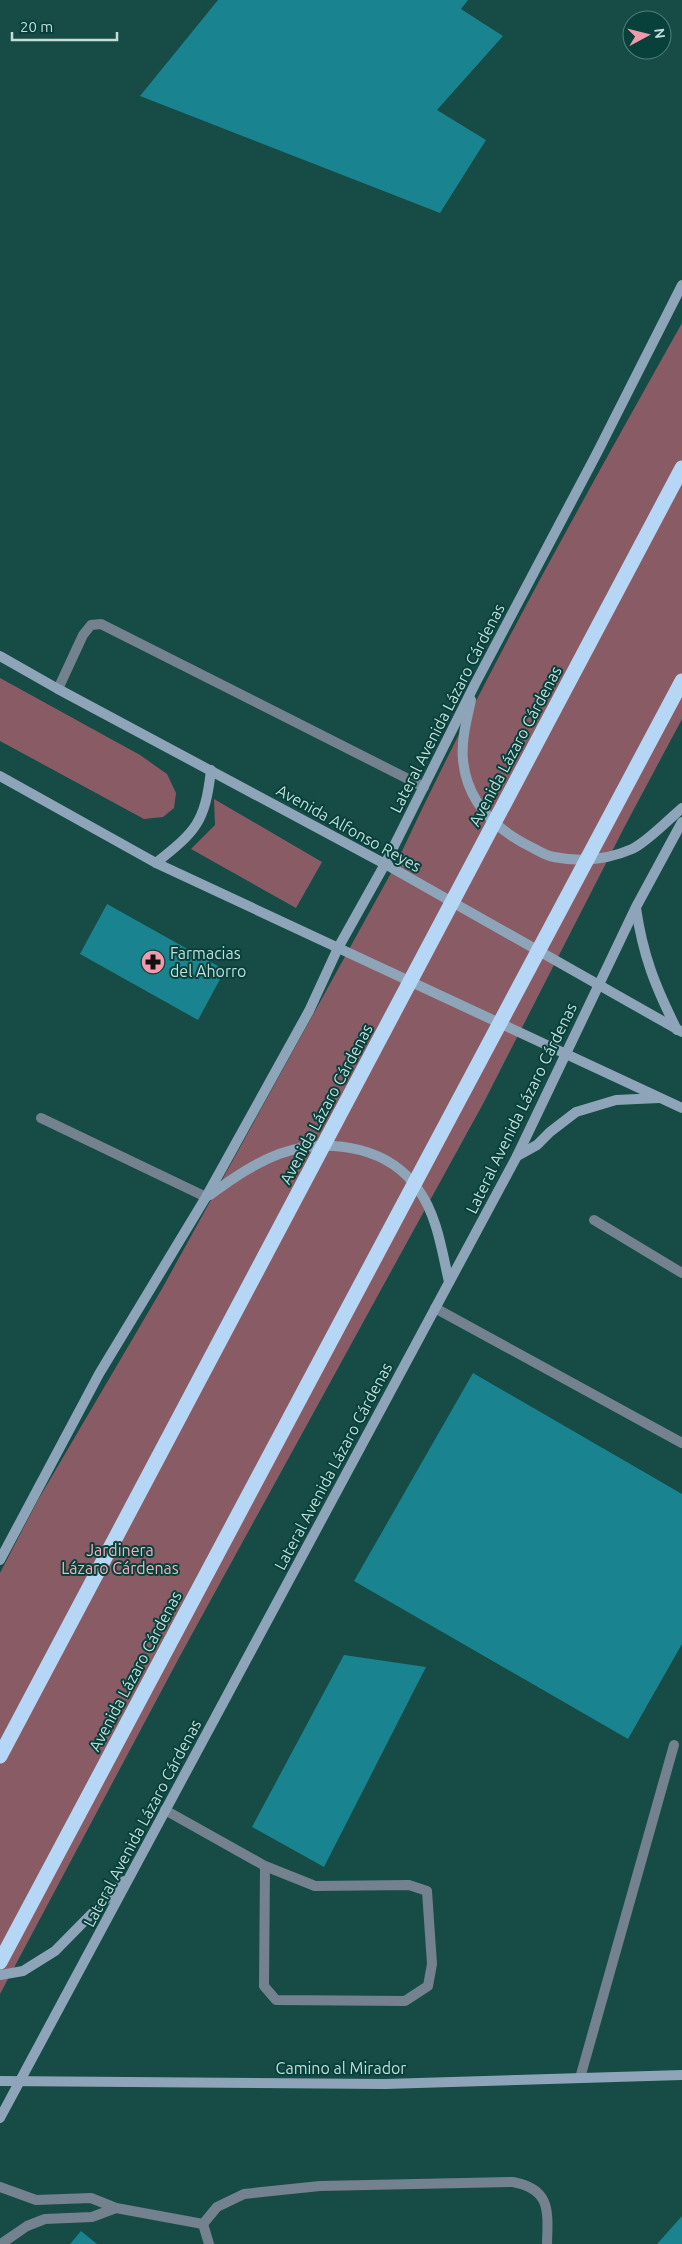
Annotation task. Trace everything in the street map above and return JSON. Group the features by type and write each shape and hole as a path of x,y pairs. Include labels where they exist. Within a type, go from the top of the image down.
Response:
{"highway":[{"name":"Avenida Lázaro Cárdenas","path":"0,1756 682,468"},
{"name":"Avenida Lázaro Cárdenas","path":"0,1962 682,681"}],"main road":[{"name":"Lateral Avenida Lázaro Cárdenas","path":"0,1560 99,1374 206,1197 309,1011 338,948 385,864 475,684 597,453 682,286"},
{"name":"Avenida Alfonso Reyes","path":"0,656 385,864 679,1031"},
{"path":"475,684 465,731 463,760 474,797 494,824 523,843 551,857 576,860 604,859 634,848 682,808"},
{"path":"156,863 188,837 197,824 204,810 211,770"},
{"path":"0,776 156,863 682,1108"},
{"name":"Lateral Avenida Lázaro Cárdenas","path":"0,2118 517,1156 636,907 682,822"},
{"path":"636,907 642,946 650,972 679,1031"},
{"path":"517,1156 536,1145 576,1112 616,1100 662,1098"},
{"path":"206,1197 236,1175 290,1149 319,1144 345,1147 375,1154 400,1169 419,1190 433,1218 449,1282"},
{"path":"0,1975 23,1972 55,1951 131,1874"},
{"name":"Camino al Mirador","path":"0,2081 385,2084 682,2075"}],"lane":[{"path":"58,689 82,635 91,624 101,624 424,787"},
{"path":"41,1118 206,1197"},
{"path":"594,1220 682,1273"},
{"path":"435,1308 682,1443"},
{"path":"580,2078 674,1745"},
{"path":"166,1810 265,1866 315,1886 410,1885 426,1891 432,1964 428,1986 404,2001 276,2000 264,1986 265,1866"},
{"path":"204,2224 217,2207 244,2194 320,2186 512,2182 532,2187 540,2193 545,2204 547,2244"},
{"path":"0,2187 36,2200 91,2198 116,2208 204,2224"},
{"path":"1,2244 20,2230 45,2219 92,2217 116,2208"},
{"path":"204,2224 209,2244"}],"green space":[{"name":"Jardinera Lázaro Cárdenas","path":"682,323 682,719 626,824 484,1102 180,1656 0,1994 0,1573 38,1500 163,1287 396,864 498,658"},
{"path":"0,678 140,755 167,774 176,793 174,808 163,817 144,819 0,741"},
{"path":"214,799 322,862 296,908 191,849 215,825"}],"building":[{"path":"218,0 468,0 461,9 503,36 437,110 486,140 440,213 140,96"},
{"name":"Farmacias del Ahorro","path":"107,904 225,970 198,1020 80,954"},
{"path":"473,1373 682,1494 682,1644 628,1739 354,1581"},
{"path":"344,1655 426,1667 324,1867 252,1827"},
{"path":"682,2216 682,2244 657,2244"},
{"path":"81,2231 97,2244 70,2244"}],"place":[{"name":"Farmacias del Ahorro","path":"153,962"}]}
